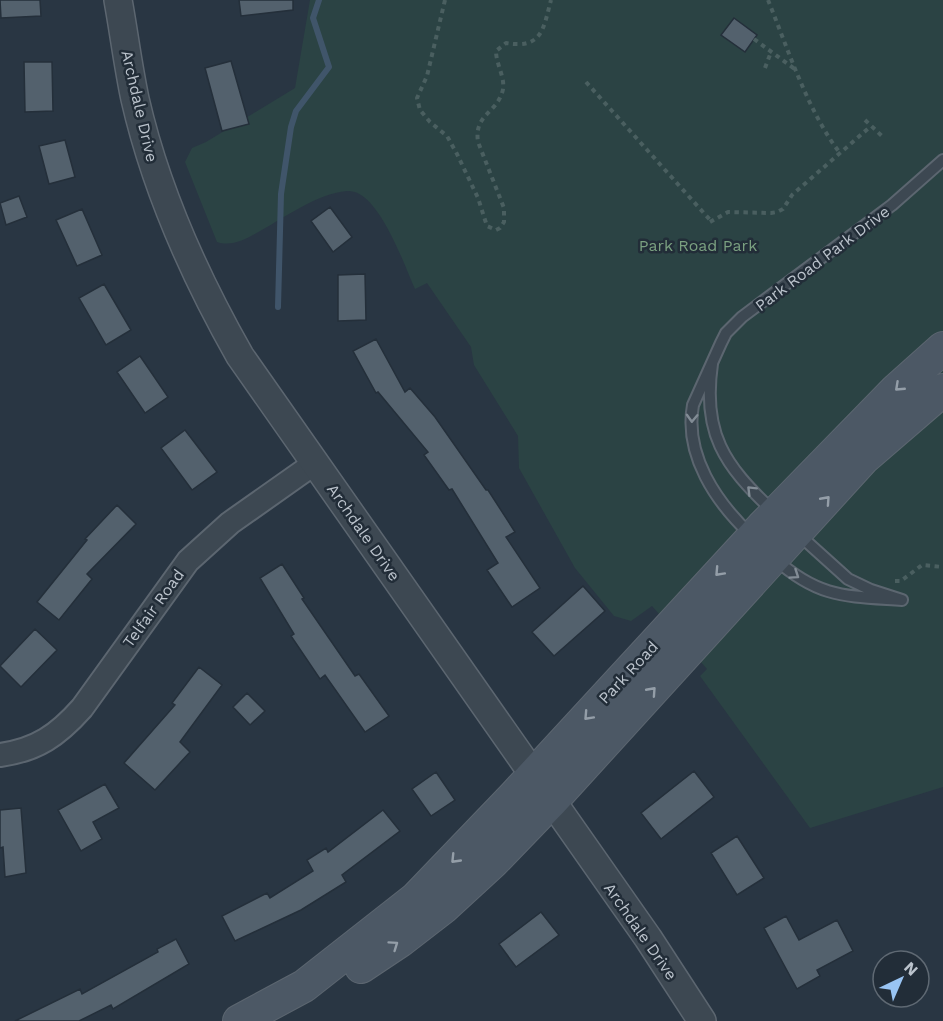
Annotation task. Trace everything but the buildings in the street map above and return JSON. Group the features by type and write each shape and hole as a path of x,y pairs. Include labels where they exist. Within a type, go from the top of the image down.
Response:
{"main road":[{"name":"Park Road","path":"239,1021 304,986 416,898 533,776 763,547 896,390 943,348"},
{"name":"Park Road","path":"786,522 943,390"},
{"name":"Park Road","path":"304,986 341,978 400,941 444,907 485,870 551,802 763,547"}],"street":[{"name":"Archdale Drive","path":"118,0 144,134 162,193 187,256 240,356 648,938 702,1021"},
{"name":"Telfair Road","path":"0,755 29,749 54,736 65,727 82,708 188,561 222,529 315,463"}],"lane":[{"name":"Park Road Park Drive","path":"712,364 709,393 710,416 715,435 734,471 750,490 848,579 871,590 902,600 830,593 798,577 763,547 729,512 713,491 699,462 694,445 693,405 721,343 733,325 892,205 943,160"}],"path":[{"path":"445,0 427,76 417,98 420,110 447,136 478,198 482,217 487,226 496,230 504,222 504,208 477,142 476,132 478,125 502,94 503,86 496,51 506,43 532,42 542,30 551,0"},
{"path":"768,0 797,71 829,139 840,153"},
{"path":"754,39 797,71"},
{"path":"765,68 771,52"},
{"path":"586,82 710,222 728,212 777,212 783,208 792,195 871,126"},
{"path":"865,120 882,136"},
{"path":"889,581 901,580 922,565 943,567"}],"green space":[{"name":"Park Road Park","path":"310,0 943,0 943,787 810,828 700,676 707,669 652,606 631,621 614,616 575,568 519,468 518,436 474,365 471,347 427,283 415,289 397,247 379,214 358,193 347,191 335,193 302,207 244,239 228,244 217,242 185,162 192,148 206,142 295,88"}],"waterway":[{"path":"278,307 281,194 291,127 296,111 329,67 313,18 319,0"}]}
